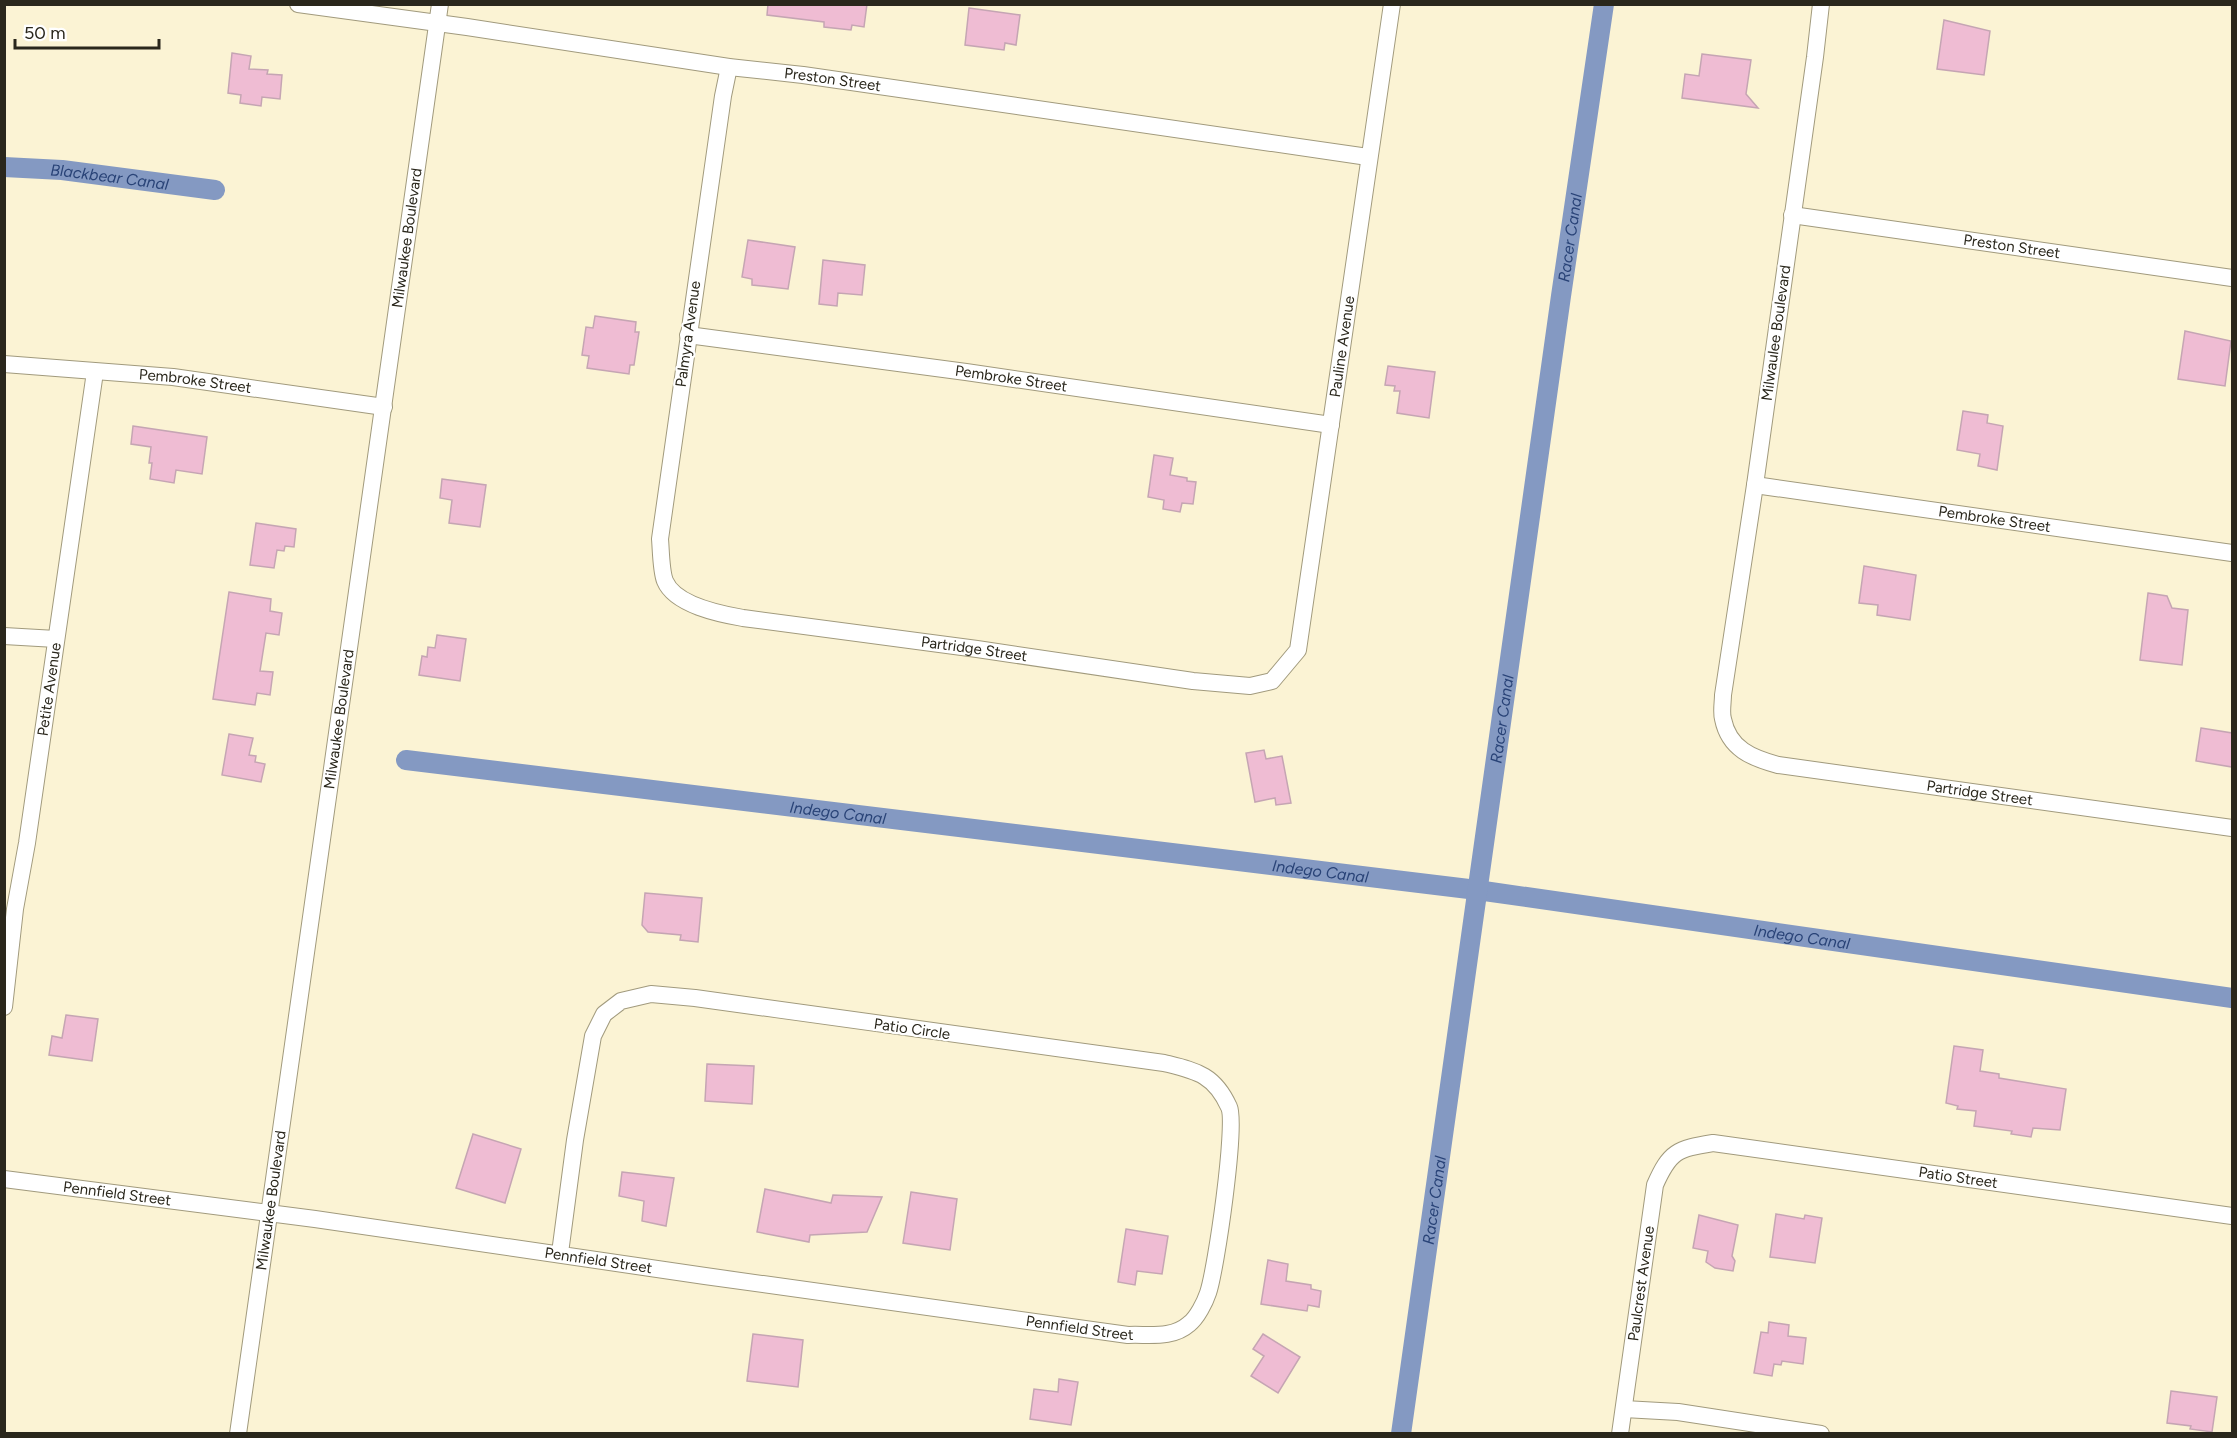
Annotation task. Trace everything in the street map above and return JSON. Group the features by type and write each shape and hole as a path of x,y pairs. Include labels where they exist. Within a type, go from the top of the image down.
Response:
{"street":[{"name":"Preston Street","path":"298,4 1368,157"},
{"name":"Milwaukee Boulevard","path":"238,1434 440,4"},
{"name":"Pauline Avenue","path":"1272,681 1298,650 1392,4"},
{"name":"Milwaulee Boulevard","path":"1733,743 1723,719 1728,662 1755,485 1821,4"},
{"name":"Palmyra Avenue","path":"677,597 664,581 660,539 688,335 729,67"},
{"name":"Preston Street","path":"1792,215 2232,278"},
{"name":"Pembroke Street","path":"688,335 966,372 1331,425"},
{"name":"Pembroke Street","path":"4,364 227,384 384,406"},
{"name":"Petite Avenue","path":"4,1007 10,909 27,843 95,372"},
{"name":"Pembroke Street","path":"1755,485 2232,554"},
{"name":"Partridge Street","path":"677,597 719,614 977,649 1059,663 1193,681 1250,686 1272,681"},
{"path":"4,636 56,639"},
{"name":"Partridge Street","path":"1733,743 1754,759 1778,765 2232,828"},
{"name":"Patio Circle","path":"560,1253 575,1140 593,1036 604,1014 621,1001 651,994 695,998 1140,1059 1193,1070 1214,1082 1230,1109 1231,1131 1213,1270 1208,1294 1191,1323"},
{"name":"Patio Street","path":"1685,1148 1713,1143 2232,1216"},
{"name":"Paulcrest Avenue","path":"1620,1434 1654,1185 1665,1162 1685,1148"},
{"name":"Pennfield Street","path":"4,1179 162,1198 560,1253 705,1276 1128,1335 1172,1334 1191,1323"},
{"path":"1624,1409 1678,1412 1821,1434"}],"building":[{"path":"768,4 867,4 864,27 852,25 851,30 824,27 824,22 767,15"},
{"path":"969,8 1020,15 1016,45 1005,43 1004,50 965,45"},
{"path":"1944,20 1990,31 1984,75 1937,69"},
{"path":"232,53 251,56 249,69 268,70 267,74 282,75 280,99 262,97 261,106 240,103 241,95 228,93"},
{"path":"1702,54 1751,60 1746,94 1758,108 1682,98 1685,74 1699,76"},
{"path":"748,240 795,247 788,289 752,285 752,279 742,277"},
{"path":"823,260 865,265 862,295 838,293 837,306 819,304"},
{"path":"595,316 636,322 635,332 639,332 634,365 630,365 629,374 587,368 589,356 582,355 586,327 593,328"},
{"path":"2185,331 2231,341 2225,386 2178,379"},
{"path":"1388,366 1435,372 1429,418 1397,413 1400,391 1394,391 1395,386 1385,385"},
{"path":"1963,411 1988,415 1987,423 2003,426 1997,470 1978,466 1980,454 1957,450"},
{"path":"133,426 207,437 202,474 176,470 174,483 150,479 151,447 131,444"},
{"path":"1154,455 1173,458 1170,475 1196,482 1193,504 1182,503 1180,512 1163,509 1164,500 1148,497"},
{"path":"442,479 486,485 480,527 449,523 452,500 440,498"},
{"path":"256,523 296,529 294,547 285,546 284,551 277,550 274,568 250,565"},
{"path":"1864,566 1916,575 1910,620 1877,615 1878,605 1859,603"},
{"path":"229,592 271,599 270,611 282,613 279,635 266,633 260,671 273,672 270,695 257,693 255,705 213,699"},
{"path":"2148,593 2167,596 2172,608 2188,610 2182,665 2140,660"},
{"path":"437,635 466,639 460,681 419,675 422,656 427,657 428,647 435,648"},
{"path":"2201,728 2232,733 2232,767 2196,761"},
{"path":"229,734 253,738 249,755 256,756 255,762 265,764 261,782 222,775"},
{"path":"1264,750 1266,759 1282,756 1291,803 1276,805 1275,798 1255,802 1246,753"},
{"path":"645,893 702,898 698,942 680,940 681,935 648,932 642,925"},
{"path":"66,1015 98,1019 92,1061 49,1055 52,1036 62,1038"},
{"path":"1954,1046 1983,1050 1980,1071 1999,1074 1999,1078 2066,1089 2060,1130 2033,1128 2031,1137 2011,1134 2012,1131 1974,1126 1976,1111 1957,1109 1958,1106 1946,1103"},
{"path":"707,1064 754,1066 752,1104 705,1101"},
{"path":"473,1134 521,1149 505,1203 456,1188"},
{"path":"622,1172 674,1178 666,1226 642,1221 644,1201 619,1196"},
{"path":"765,1189 831,1203 833,1195 882,1197 867,1232 810,1235 809,1242 757,1232"},
{"path":"911,1192 957,1199 950,1250 903,1243"},
{"path":"1776,1214 1804,1219 1805,1215 1822,1218 1815,1263 1770,1257"},
{"path":"1699,1215 1738,1225 1732,1256 1735,1261 1733,1271 1715,1268 1706,1262 1708,1251 1693,1248"},
{"path":"1126,1229 1168,1236 1162,1274 1137,1271 1135,1285 1118,1282"},
{"path":"1268,1260 1288,1264 1286,1281 1311,1285 1311,1289 1321,1291 1319,1307 1308,1305 1307,1311 1261,1304"},
{"path":"1769,1322 1789,1325 1788,1336 1806,1338 1803,1364 1782,1361 1781,1365 1774,1364 1772,1376 1754,1373 1761,1332 1768,1333"},
{"path":"753,1334 803,1340 798,1387 747,1381"},
{"path":"1263,1334 1300,1357 1278,1393 1251,1376 1264,1356 1253,1349"},
{"path":"1059,1379 1078,1382 1071,1425 1030,1419 1034,1389 1058,1392"},
{"path":"2171,1391 2217,1397 2212,1432 2167,1423"}],"waterway":[{"name":"Racer Canal","path":"1401,1434 1604,4"},
{"name":"Blackbear Canal","path":"4,167 62,170 215,190"},
{"name":"Indego Canal","path":"406,760 1477,890 2232,998"}]}
